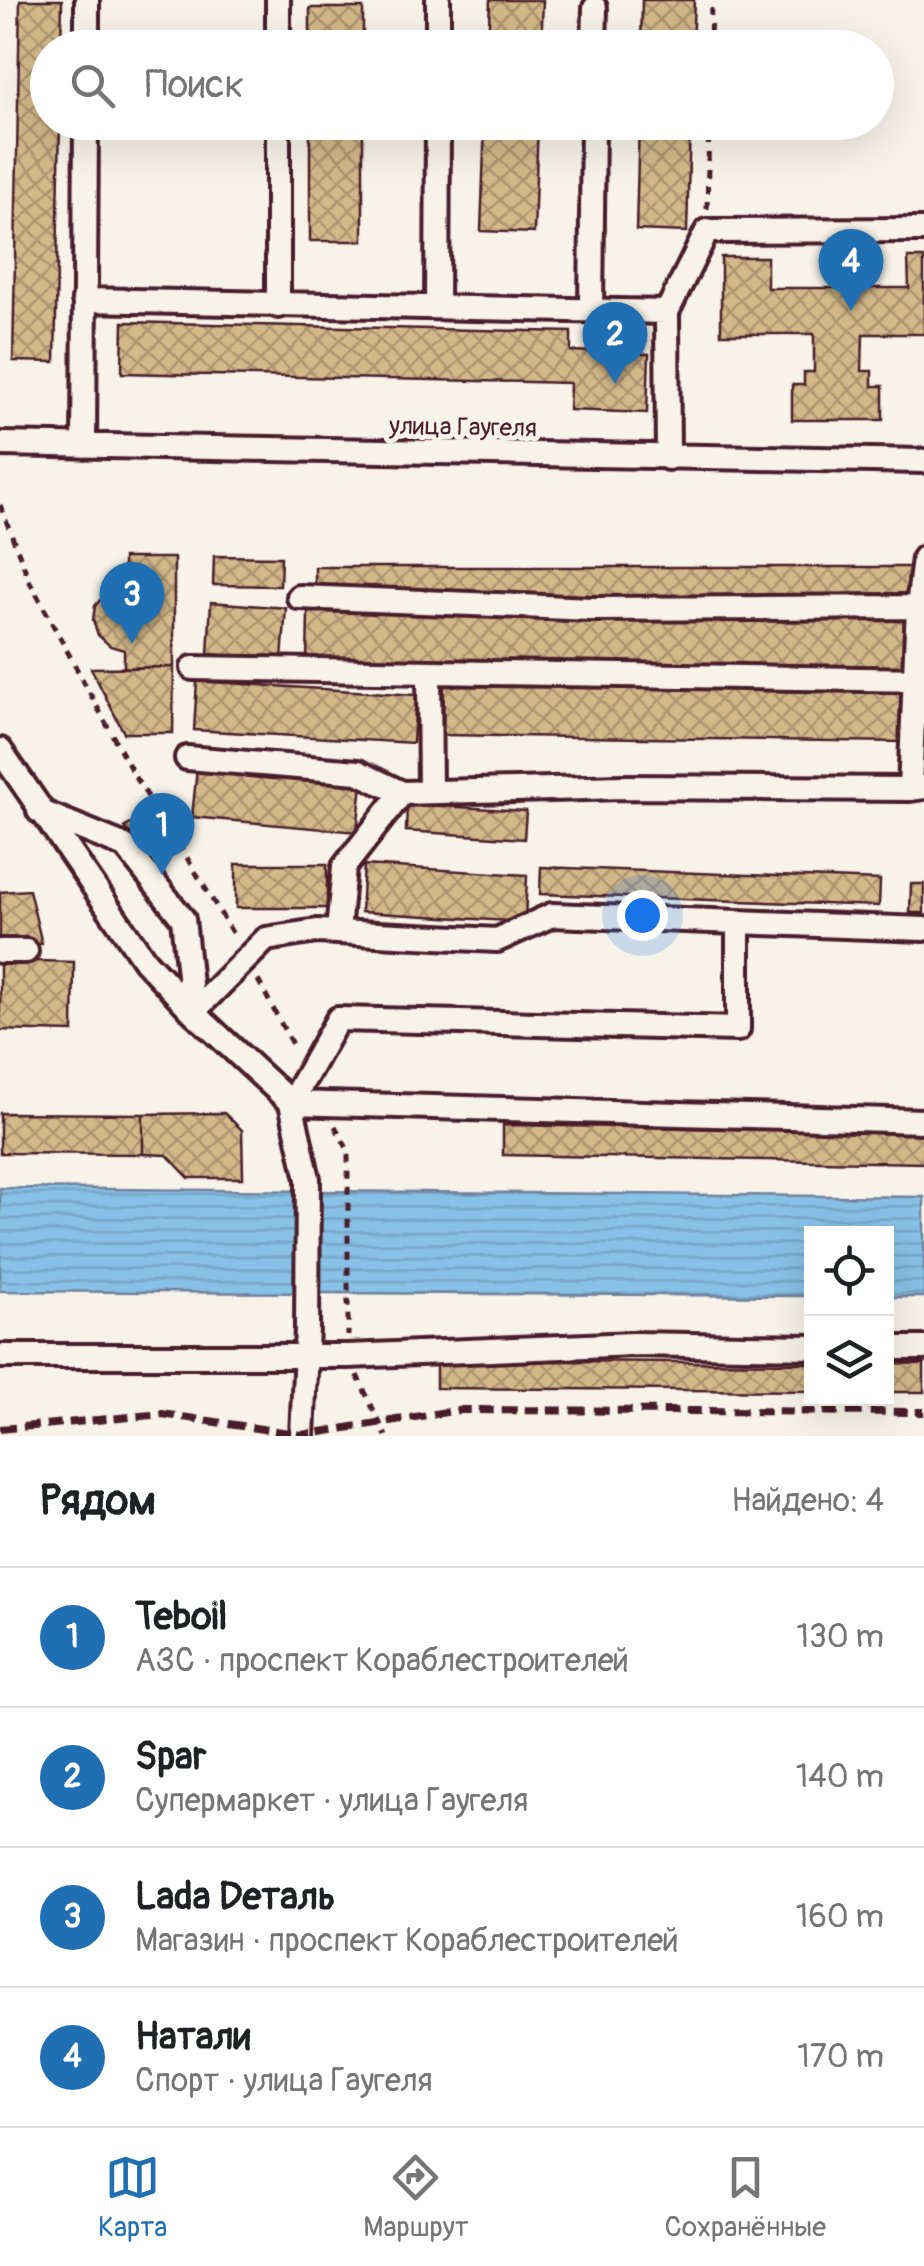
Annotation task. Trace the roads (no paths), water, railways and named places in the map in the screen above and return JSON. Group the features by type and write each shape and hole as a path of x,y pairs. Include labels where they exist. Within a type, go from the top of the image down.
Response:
{"street":[{"path":"87,0 87,30"},
{"path":"278,0 278,30"},
{"path":"438,0 438,30"},
{"path":"594,30 595,8"},
{"path":"84,446 86,140"},
{"path":"278,140 278,306"},
{"path":"437,307 438,140"},
{"path":"591,310 594,140"},
{"path":"668,458 667,312 707,231 924,230"},
{"path":"84,300 667,312"},
{"name":"улица Гаугеля","path":"0,444 668,458 922,459"},
{"path":"187,758 358,772 402,793 622,787 917,788 924,558"},
{"path":"299,597 592,609 921,607"},
{"path":"193,668 920,680"},
{"path":"430,672 430,792"},
{"path":"0,750 10,788 40,810 125,846 184,920 194,1012"},
{"path":"338,932 344,867 402,793"},
{"path":"40,810 145,961 292,1103 308,1179 308,1328 302,1436"},
{"path":"194,1012 266,939 316,931 498,940 552,915 924,930"},
{"path":"292,1103 338,1019 738,1029 738,922"},
{"path":"0,950 26,951"},
{"path":"292,1103 924,1121"},
{"path":"0,1356 348,1356 633,1344 804,1347"},
{"path":"894,1348 924,1348"}],"water":[{"path":"0,1188 924,1197 924,1297 894,1297 894,1226 804,1226 804,1296 0,1291"}],"railway":[{"path":"0,1429 162,1414 302,1435 459,1410 924,1412"}],"place":[{"name":"Натали","path":"851,311"},
{"name":"Spar","path":"615,384"},
{"name":"Lada Dеталь","path":"132,644"},
{"name":"Teboil","path":"162,875"}]}
